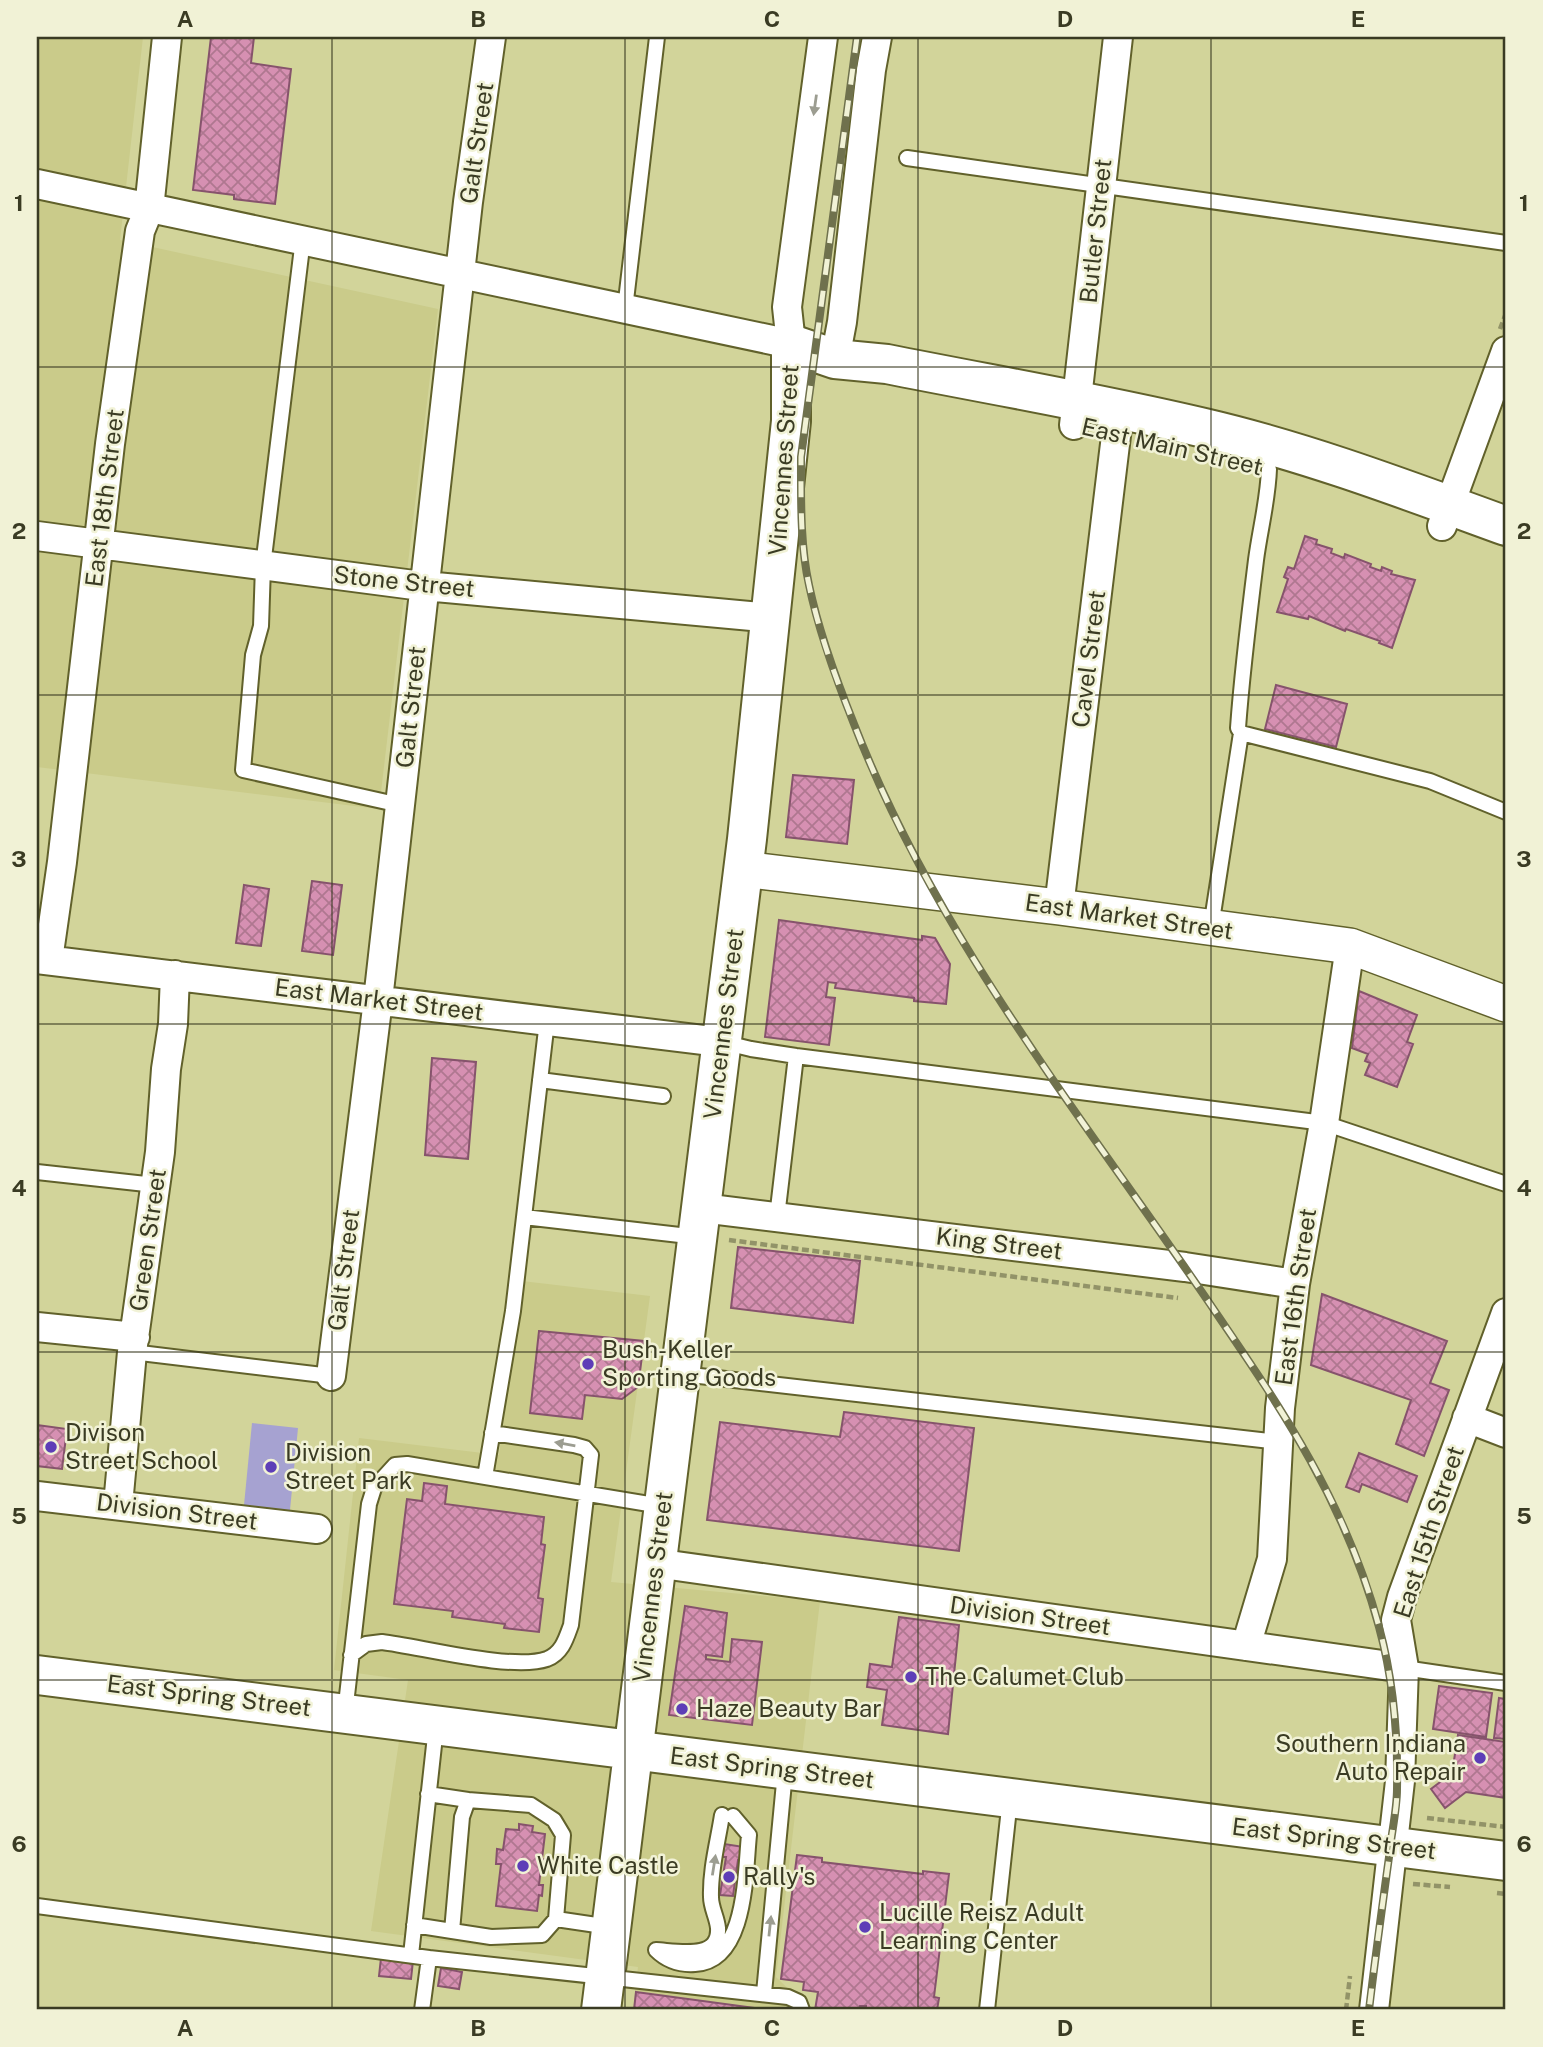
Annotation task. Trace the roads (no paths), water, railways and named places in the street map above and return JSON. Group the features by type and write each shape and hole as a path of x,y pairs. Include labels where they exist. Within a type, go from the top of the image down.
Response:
{"main road":[{"name":"East Main Street","path":"791,344 835,359 887,364 1117,422 1198,450 1446,516 1506,526"},
{"name":"Vincennes Street","path":"603,1994 680,1373 710,1229 720,1042 772,618 791,421 791,344"},
{"name":"East Main Street","path":"1117,422 1203,428 1270,445 1446,516 1506,550"},
{"name":"East Spring Street","path":"37,1675 1394,1847 1499,1877"}],"street":[{"name":"East 18th Street","path":"43,959 62,862 110,444 139,231 149,209 167,37"},
{"name":"Galt Street","path":"331,1376 378,1000 460,274 491,37"},
{"name":"Vincennes Street","path":"791,344 787,307 823,37"},
{"name":"Vincennes Street","path":"835,359 842,322 877,37"},
{"name":"Butler Street","path":"1076,413 1118,37"},
{"path":"37,184 791,344"},
{"path":"1446,516 1506,351"},
{"name":"Cavel Street","path":"1059,907 1117,422"},
{"name":"Stone Street","path":"37,537 424,586 772,618"},
{"name":"East Market Street","path":"743,869 1350,946 1506,1004"},
{"name":"East 16th Street","path":"1246,1646 1272,1559 1278,1442 1295,1284 1324,1123 1350,946"},
{"name":"East Market Street","path":"43,959 720,1042"},
{"name":"Green Street","path":"118,1505 134,1345 173,1024 175,975"},
{"name":"King Street","path":"710,1229 777,1217 1185,1267 1295,1284"},
{"name":"East 15th Street","path":"1374,2010 1400,1781 1404,1668 1396,1620 1402,1597 1506,1313"},
{"path":"37,1327 134,1345"},
{"path":"1467,1418 1506,1433"},
{"name":"Division Street","path":"37,1496 317,1529"},
{"name":"Division Street","path":"655,1563 1404,1668"}],"lane":[{"path":"625,309 657,37"},
{"path":"908,158 1506,243"},
{"path":"303,239 263,566 261,626 253,654 243,770 400,805"},
{"path":"1211,928 1241,733 1238,728 1241,688 1256,558 1269,491 1269,469"},
{"path":"1241,733 1430,781 1506,812"},
{"path":"485,1477 513,1311 547,1021"},
{"path":"720,1042 796,1056 1324,1123 1506,1184"},
{"path":"777,1217 796,1056"},
{"path":"540,1080 663,1096"},
{"path":"37,1172 155,1185"},
{"path":"524,1217 710,1229"},
{"path":"134,1345 331,1376"},
{"path":"680,1373 1278,1442"},
{"path":"351,1655 366,1644 382,1642 522,1663 548,1659 566,1641 571,1626 591,1455 585,1448 492,1433"},
{"path":"345,1713 369,1504 374,1488 395,1465 407,1464 663,1507"},
{"path":"1404,1668 1506,1683"},
{"path":"411,1955 436,1724"},
{"path":"764,1993 785,1769"},
{"path":"414,1925 491,1937 542,1935 556,1919 564,1835 554,1820 531,1805 428,1794"},
{"path":"988,2010 1010,1798"},
{"path":"452,1931 462,1817 468,1800"},
{"path":"728,1816 749,1835 737,1928 719,1957 706,1963 692,1965 665,1959 656,1950 698,1952 716,1941 718,1930 712,1903 712,1881 728,1816"},
{"path":"37,1906 411,1955 603,1994 764,1993 799,2001 802,2010"},
{"path":"556,1919 611,1927"},
{"path":"422,2010 429,1958"}],"railway":[{"path":"857,37 801,457 803,538 813,603 828,656 854,724 888,802 926,877 1014,1022 1261,1379 1329,1496 1365,1581 1384,1646 1394,1707 1397,1748 1396,1806 1369,2010"}],"place":[{"name":"Bush-Keller Sporting Goods","path":"588,1364"},
{"name":"Divison Street School","path":"51,1447"},
{"name":"Division Street Park","path":"271,1467"},
{"name":"The Calumet Club","path":"911,1677"},
{"name":"Haze Beauty Bar","path":"682,1709"},
{"name":"Southern Indiana Auto Repair","path":"1480,1758"},
{"name":"White Castle","path":"523,1866"},
{"name":"Rally's","path":"729,1877"},
{"name":"Lucille Reisz Adult Learning Center","path":"865,1927"}]}
